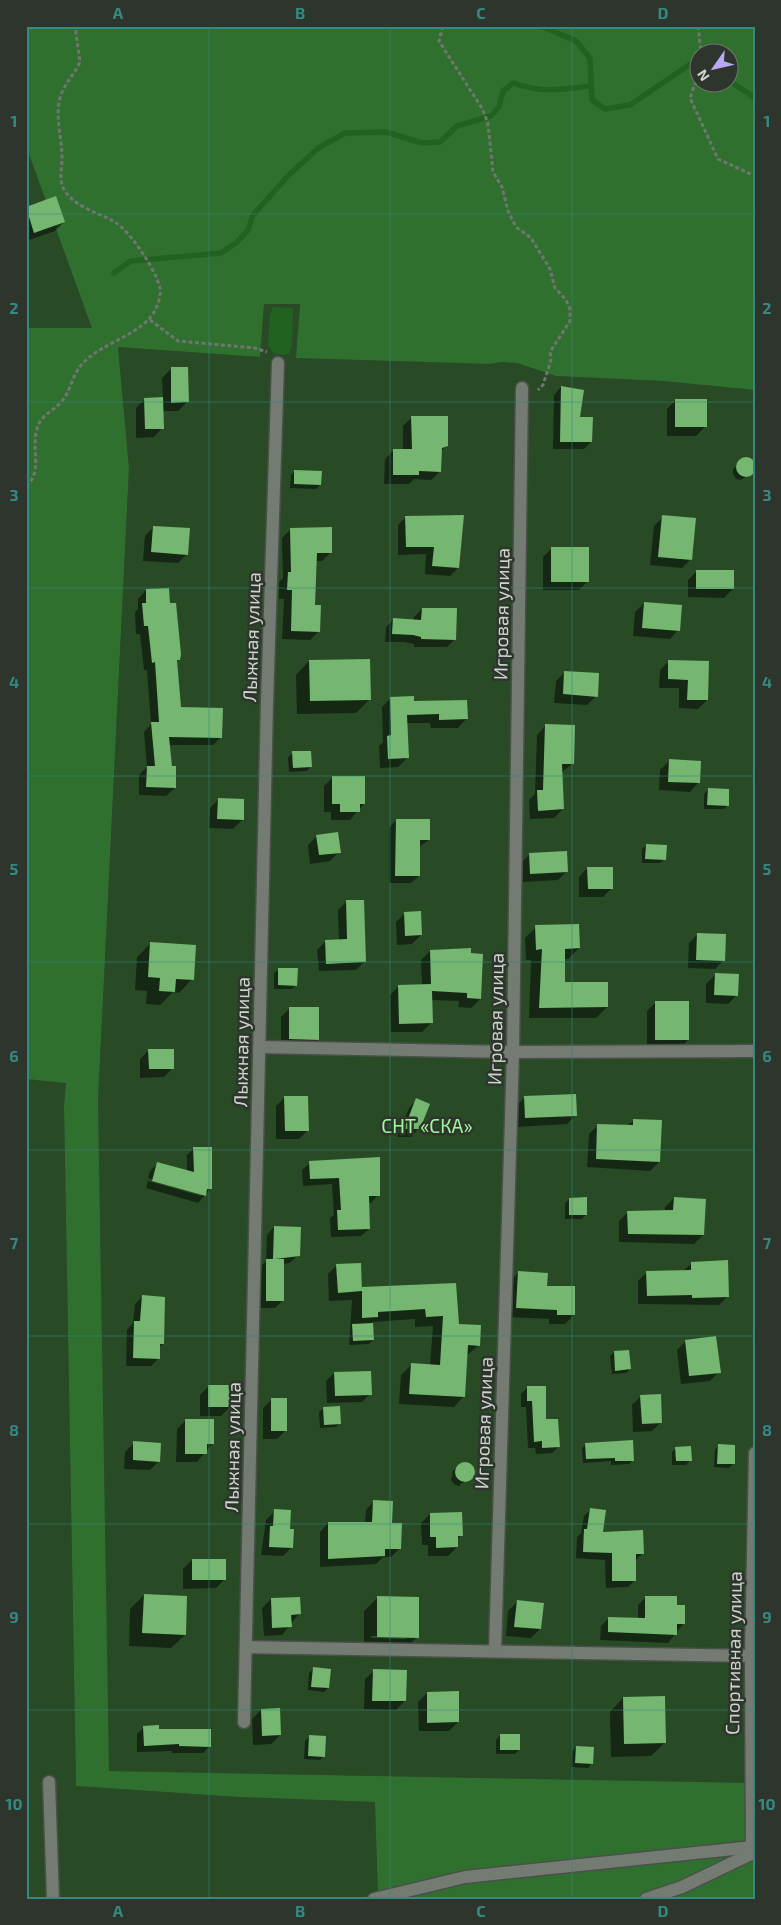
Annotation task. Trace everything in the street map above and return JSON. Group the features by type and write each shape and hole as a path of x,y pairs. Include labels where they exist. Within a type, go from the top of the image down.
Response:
{"street":[{"name":"Лыжная улица","path":"244,1722 267,703 278,362"},
{"name":"Игровая улица","path":"495,1650 513,1052 522,394"},
{"path":"259,1047 513,1052 755,1051"},
{"name":"Спортивная улица","path":"753,1851 755,1453"},
{"path":"246,1646 753,1656"},
{"path":"49,1782 53,1899"},
{"path":"374,1899 465,1876 753,1851"},
{"path":"646,1899 682,1887 753,1851"}],"path":[{"path":"26,486 33,481 36,468 35,444 37,428 47,412 61,403 79,368 90,358 150,320 158,306 160,289 148,260 120,226 94,213 65,191 60,175 62,157 58,123 60,102 68,81 80,62 74,26"},
{"path":"443,26 439,41 483,110 488,124 493,172 502,187 512,219 531,238 550,269 555,288 566,300 570,309 570,321 550,352 551,360 543,385 534,394 522,394"},
{"path":"698,26 700,42"},
{"path":"692,92 690,98 718,159 755,176"},
{"path":"150,320 178,341 254,348 274,356 278,362"}],"green space":[{"path":"26,146 93,329 26,328"},
{"name":"СНТ «СКА»","path":"264,303 300,304 297,358 490,364 500,362 517,363 556,376 663,381 755,390 755,1783 108,1771 98,1101 129,468 118,347 260,357","holes":["291,308 292,346 289,354 280,356 270,349"]},
{"path":"26,1079 66,1082 64,1105 76,1786 239,1797 375,1802 378,1899 26,1899"}],"shaded area":[{"path":"26,26 755,26 755,390 663,381 556,376 517,363 501,362 490,364 296,358 300,304 264,304 260,357 118,347 129,468 98,1101 109,1771 755,1783 755,1899 378,1899 375,1802 239,1797 76,1786 64,1105 66,1083 26,1079 26,328 92,328 26,146"},
{"path":"273,307 291,308 293,310 292,346 289,354 277,354 268,345 270,315"}],"building":[{"path":"56,196 65,222 34,233 26,207"},
{"path":"171,367 188,367 189,402 171,403"},
{"path":"561,386 584,390 580,417 593,417 592,442 560,442"},
{"path":"163,397 164,429 145,429 144,398"},
{"path":"675,399 707,399 707,427 675,427"},
{"path":"411,416 448,416 448,446 442,448 441,472 419,471 419,475 393,475 393,449 412,449"},
{"path":"746,457 753,460 756,467 753,474 746,477 739,474 736,467 739,460"},
{"path":"294,470 322,471 321,485 294,484"},
{"path":"464,515 459,568 432,566 434,547 406,547 405,516"},
{"path":"662,515 696,518 692,560 658,557"},
{"path":"153,526 190,528 188,555 151,552"},
{"path":"332,527 332,553 317,553 315,605 321,605 320,632 291,631 292,590 287,590 288,572 291,572 290,528"},
{"path":"551,547 589,547 589,582 551,582"},
{"path":"696,570 734,570 734,589 696,589"},
{"path":"169,588 170,603 176,603 181,654 180,660 177,660 181,707 223,708 222,738 169,737 172,766 176,766 176,788 146,787 147,766 155,766 151,722 159,722 155,662 152,663 148,626 144,626 142,603 146,603 146,589"},
{"path":"644,602 682,605 680,631 642,628"},
{"path":"422,608 457,608 456,640 421,639 421,637 413,635 392,634 393,618 421,620"},
{"path":"370,659 371,700 310,701 309,660"},
{"path":"668,660 709,661 708,700 687,700 688,680 668,679"},
{"path":"564,671 599,673 598,697 563,694"},
{"path":"414,696 414,701 467,700 468,719 439,720 439,714 407,715 409,758 388,759 387,736 391,735 390,697"},
{"path":"545,724 575,725 574,764 562,764 564,809 538,811 537,790 543,790"},
{"path":"292,751 311,751 312,767 293,768"},
{"path":"669,759 701,761 700,783 668,782"},
{"path":"332,776 365,776 365,804 360,804 360,812 340,812 340,804 332,804"},
{"path":"708,788 729,789 729,806 707,805"},
{"path":"218,798 244,799 244,820 217,819"},
{"path":"396,819 430,819 430,840 420,840 420,876 395,876"},
{"path":"338,832 341,853 319,855 316,835"},
{"path":"646,844 667,845 666,860 645,859"},
{"path":"567,851 568,872 530,874 529,853"},
{"path":"587,867 613,867 613,889 588,889"},
{"path":"346,900 364,900 366,962 326,964 325,940 347,939"},
{"path":"421,911 422,935 405,936 404,912"},
{"path":"579,924 580,948 565,949 565,982 608,982 608,1007 539,1008 542,949 536,950 535,925"},
{"path":"697,933 726,934 725,961 696,960"},
{"path":"150,942 196,945 194,980 176,979 175,992 159,991 160,978 148,977"},
{"path":"471,948 471,953 483,954 481,999 467,998 467,993 432,991 433,1023 399,1024 398,985 431,984 430,950"},
{"path":"278,968 298,968 297,986 278,985"},
{"path":"715,973 739,974 738,996 714,995"},
{"path":"655,1001 689,1001 689,1040 655,1040"},
{"path":"289,1007 319,1007 319,1040 289,1039"},
{"path":"148,1049 174,1049 174,1069 149,1069"},
{"path":"576,1094 577,1116 525,1118 524,1096"},
{"path":"284,1096 308,1096 309,1131 285,1131"},
{"path":"416,1098 430,1104 420,1129 404,1129"},
{"path":"633,1119 662,1120 660,1162 596,1159 597,1124 633,1125"},
{"path":"193,1147 212,1147 212,1189 207,1189 206,1196 152,1181 157,1162 194,1172"},
{"path":"380,1157 380,1196 369,1196 370,1229 338,1230 337,1210 341,1210 339,1178 310,1179 309,1161"},
{"path":"587,1197 587,1215 569,1215 569,1198"},
{"path":"674,1197 706,1199 704,1235 628,1234 627,1211 673,1210"},
{"path":"274,1226 301,1227 300,1256 275,1259 284,1259 284,1301 266,1301 266,1259 273,1259"},
{"path":"728,1260 729,1297 692,1298 692,1295 647,1296 646,1271 691,1270 691,1262"},
{"path":"361,1263 362,1291 338,1293 336,1264"},
{"path":"518,1271 548,1273 547,1286 575,1286 575,1315 557,1315 557,1310 516,1308"},
{"path":"456,1283 459,1324 481,1325 480,1346 468,1345 465,1397 409,1394 411,1363 440,1365 443,1316 426,1317 425,1309 378,1312 378,1317 362,1318 362,1287"},
{"path":"142,1295 165,1297 164,1344 160,1344 160,1359 133,1358 134,1321 140,1321"},
{"path":"373,1323 374,1340 353,1341 352,1324"},
{"path":"716,1336 721,1373 689,1376 685,1340"},
{"path":"629,1350 631,1369 615,1371 614,1351"},
{"path":"371,1371 372,1395 335,1396 334,1372"},
{"path":"208,1385 232,1385 231,1407 208,1407"},
{"path":"527,1386 546,1386 546,1419 558,1419 560,1447 542,1448 542,1441 534,1442 532,1401 527,1401"},
{"path":"661,1394 662,1423 642,1424 640,1395"},
{"path":"271,1398 287,1398 287,1431 271,1431"},
{"path":"340,1406 341,1424 324,1425 323,1407"},
{"path":"185,1419 214,1419 214,1444 207,1444 207,1454 185,1454"},
{"path":"633,1440 634,1461 615,1461 615,1458 586,1459 585,1443"},
{"path":"133,1441 161,1443 160,1462 133,1460"},
{"path":"718,1444 735,1445 735,1464 717,1464"},
{"path":"691,1446 692,1461 676,1461 675,1447"},
{"path":"461,1462 469,1462 475,1468 475,1476 469,1482 461,1482 455,1476 455,1468"},
{"path":"373,1500 393,1501 392,1523 402,1523 401,1549 385,1549 385,1556 328,1559 328,1522 372,1522"},
{"path":"590,1508 606,1510 603,1532 643,1530 644,1554 636,1554 636,1581 612,1581 612,1553 583,1552 584,1529 587,1529"},
{"path":"274,1509 291,1510 290,1529 294,1529 293,1548 269,1547 270,1526 273,1526"},
{"path":"462,1512 463,1536 458,1536 458,1547 436,1548 436,1537 430,1537 430,1513"},
{"path":"192,1559 226,1559 226,1580 192,1580"},
{"path":"144,1594 187,1596 186,1635 142,1633"},
{"path":"377,1596 419,1597 419,1638 377,1637"},
{"path":"645,1596 677,1596 677,1605 685,1605 685,1624 677,1624 677,1635 608,1632 608,1617 645,1618"},
{"path":"300,1597 301,1614 291,1615 292,1627 272,1628 271,1598"},
{"path":"517,1600 544,1603 541,1629 514,1627"},
{"path":"313,1667 331,1669 329,1688 311,1687"},
{"path":"373,1669 407,1670 406,1701 372,1701"},
{"path":"459,1691 459,1722 427,1723 427,1692"},
{"path":"665,1696 666,1743 624,1744 623,1697"},
{"path":"280,1708 281,1735 262,1736 261,1709"},
{"path":"159,1725 159,1729 211,1729 211,1747 179,1746 179,1744 144,1746 143,1726"},
{"path":"500,1734 520,1734 520,1750 500,1750"},
{"path":"309,1735 326,1736 325,1757 308,1756"},
{"path":"576,1746 594,1747 593,1764 575,1763"}],"waterway":[{"path":"541,26 576,41 590,58 592,100 605,109 630,105 688,66"},
{"path":"114,273 131,261 221,253 237,242 248,230 253,215 288,176 317,149 345,133 386,132 422,143 440,142 457,126 491,116 499,107 503,91 513,83 542,89 590,86"},
{"path":"738,87 755,98"}]}
